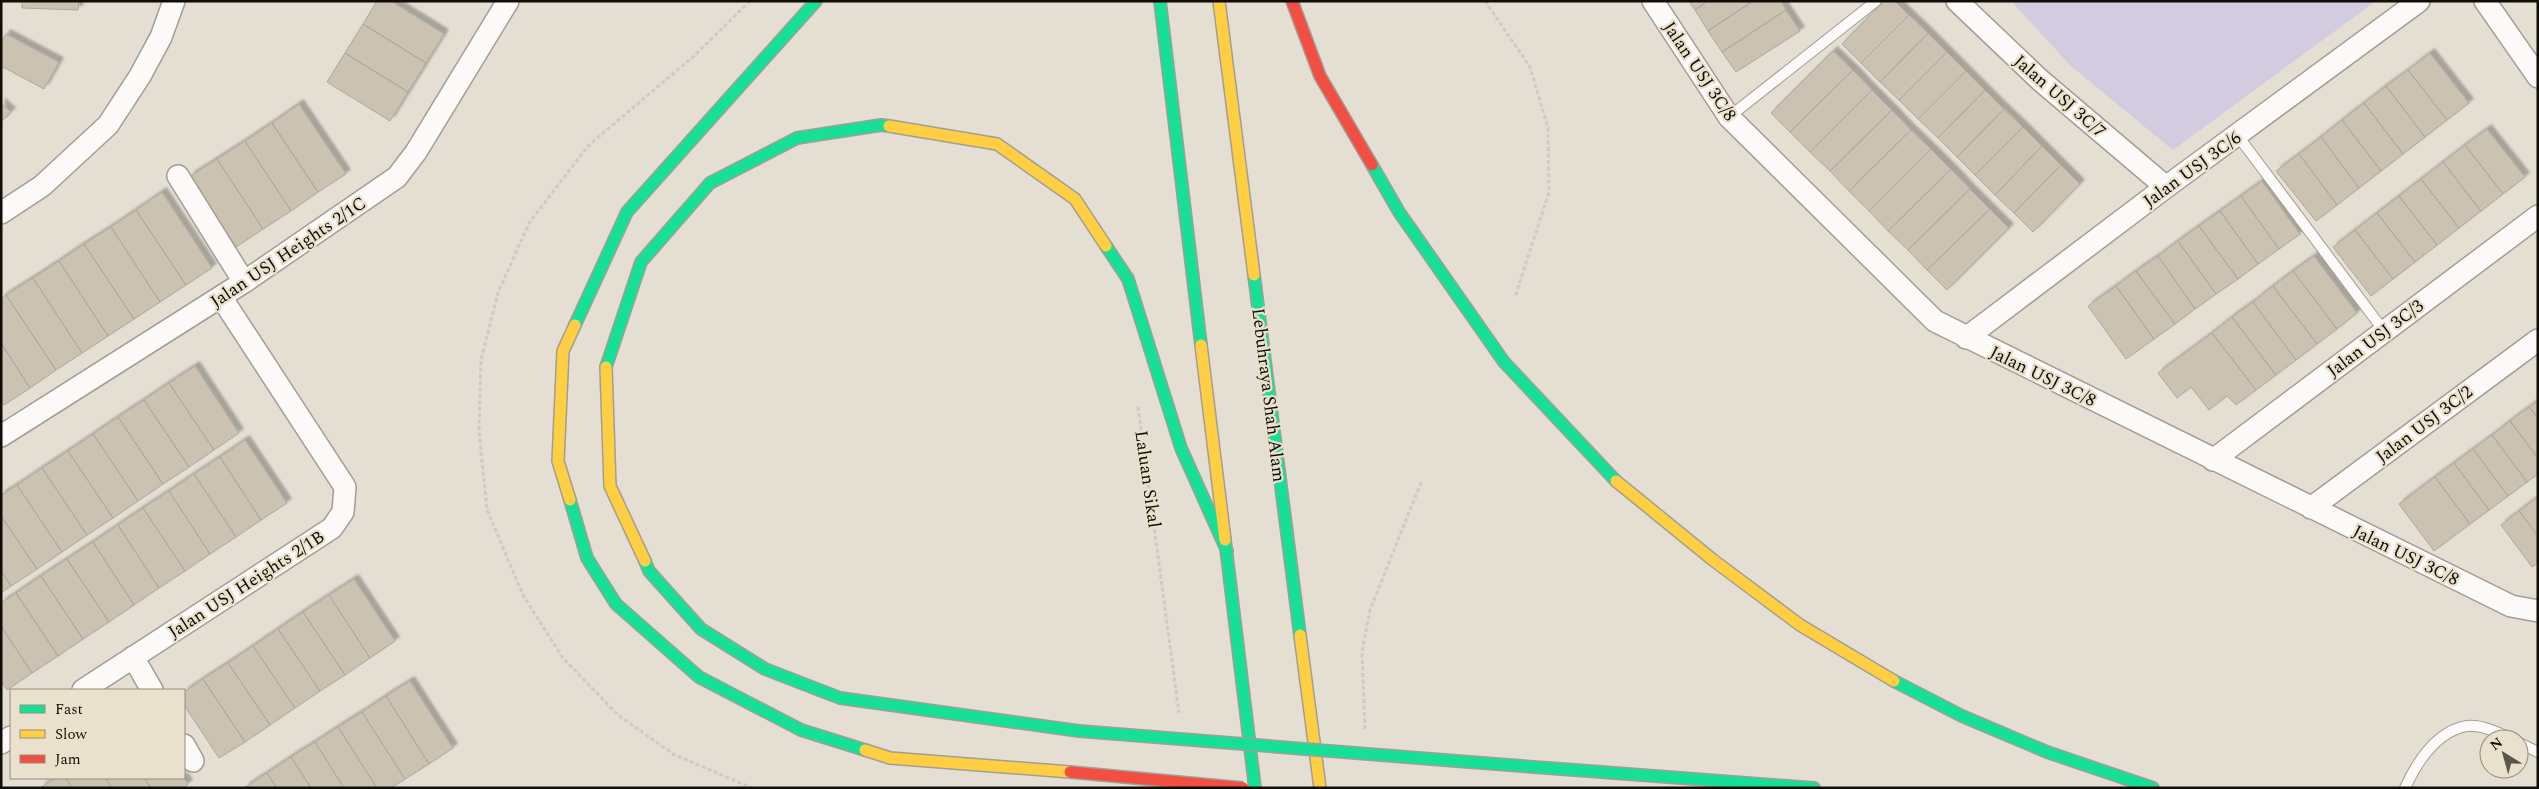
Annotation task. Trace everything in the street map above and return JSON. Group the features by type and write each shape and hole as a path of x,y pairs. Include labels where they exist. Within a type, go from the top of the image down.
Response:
{"highway":[{"path":"816,1 628,212 563,350 558,461 587,558 616,604 699,677 800,730 890,758 1243,788"},
{"path":"1160,1 1255,788"},
{"name":"Lebuhraya Shah Alam","path":"1219,1 1320,788"},
{"path":"1292,1 1320,76 1399,212 1504,362 1620,485 1713,560 1800,625 1877,672 1962,716 2047,752 2153,788"},
{"path":"1227,551 1181,448 1128,279 1074,200 997,144 881,125 797,138 710,183 641,262 604,372 610,486 648,571 701,629 765,669 840,698 1079,731 1814,788"}],"street":[{"path":"1,213 42,186 108,125 140,76 161,37 174,1"},
{"name":"Jalan USJ 3C/8","path":"1653,1 1729,117 1935,322 2511,606 2538,611"},
{"name":"Jalan USJ 3C/7","path":"1957,1 2040,80 2166,187"},
{"name":"Jalan USJ 3C/6","path":"1966,338 2166,187 2238,136 2419,1"},
{"path":"2485,1 2538,77"},
{"name":"Jalan USJ Heights 2/1C","path":"1,436 244,282 397,177 416,152 502,3"},
{"path":"178,176 244,282"},
{"name":"Jalan USJ 3C/3","path":"2213,460 2538,216"},
{"name":"Jalan USJ Heights 2/1B","path":"85,689 332,528 343,512 345,488 221,297"},
{"name":"Jalan USJ 3C/2","path":"2311,508 2538,340"},
{"path":"133,657 151,689"}],"lane":[{"path":"1729,117 1876,1"},
{"path":"2238,136 2384,331"},
{"path":"2405,788 2416,764 2431,747 2451,732 2468,726 2484,729"}],"path":[{"path":"1486,1 1530,68 1548,128 1550,192 1515,297"},
{"name":"Laluan Sikal","path":"1138,402 1180,722"},
{"path":"1367,736 1362,652 1370,610 1422,480"}],"shaded area":[{"path":"2011,1 2376,1 2173,150 2071,66"}],"building":[{"path":"22,1 79,1 78,10 22,8"},
{"path":"377,1 391,1 444,34 426,63 363,24"},
{"path":"1689,1 1707,1 1695,10"},
{"path":"1707,1 1753,1 1708,31 1695,10"},
{"path":"1753,1 1781,1 1786,10 1722,52 1708,31"},
{"path":"1884,1 1895,1 1909,15 1861,63 1842,44"},
{"path":"1786,10 1800,31 1736,72 1722,52"},
{"path":"1909,15 1928,33 1880,82 1861,63"},
{"path":"363,24 426,63 408,92 345,53"},
{"path":"1928,33 1947,52 1899,100 1880,82"},
{"path":"6,34 59,62 44,89 1,66 1,42"},
{"path":"1833,51 1853,70 1790,132 1771,113"},
{"path":"1947,52 1966,71 1918,119 1899,100"},
{"path":"345,53 408,92 390,121 327,82"},
{"path":"2430,53 2469,103 2447,120 2408,70"},
{"path":"1853,70 1872,90 1810,152 1790,132"},
{"path":"2408,70 2447,120 2425,137 2386,86"},
{"path":"1966,71 1985,90 1938,138 1918,119"},
{"path":"2386,86 2425,137 2403,154 2364,103"},
{"path":"1872,90 1892,110 1830,171 1810,152"},
{"path":"1985,90 2004,109 1957,157 1938,138"},
{"path":"1,103 11,112 1,122"},
{"path":"2364,103 2403,154 2381,171 2342,120"},
{"path":"299,104 346,174 318,192 272,123"},
{"path":"2004,109 2023,127 1975,175 1957,157"},
{"path":"1892,110 1911,130 1849,191 1830,171"},
{"path":"2342,120 2381,171 2359,188 2321,137"},
{"path":"272,123 318,192 291,211 245,141"},
{"path":"2023,127 2042,146 1995,195 1975,175"},
{"path":"2487,129 2525,177 2503,194 2465,145"},
{"path":"1911,130 1931,149 1869,211 1849,191"},
{"path":"2321,137 2359,188 2337,205 2299,154"},
{"path":"245,141 291,211 263,229 217,159"},
{"path":"2465,145 2503,194 2481,211 2443,162"},
{"path":"2042,146 2061,165 2014,213 1995,195"},
{"path":"1931,149 1951,169 1888,231 1869,211"},
{"path":"2299,154 2337,205 2316,221 2276,171"},
{"path":"217,159 263,229 236,247 189,177"},
{"path":"2443,162 2481,211 2459,228 2421,179"},
{"path":"2061,165 2080,184 2033,232 2014,213"},
{"path":"1951,169 1970,189 1908,250 1888,231"},
{"path":"2421,179 2459,228 2437,245 2399,196"},
{"path":"2262,181 2300,234 2279,249 2241,196"},
{"path":"1970,189 1990,209 1927,270 1908,250"},
{"path":"162,192 212,268 186,285 136,210"},
{"path":"2241,196 2279,249 2258,264 2220,211"},
{"path":"2399,196 2437,245 2415,262 2377,213"},
{"path":"1990,209 2009,228 1947,290 1927,270"},
{"path":"136,210 186,285 160,302 111,227"},
{"path":"2220,211 2258,264 2238,279 2199,226"},
{"path":"2377,213 2415,262 2393,279 2355,230"},
{"path":"2199,226 2238,279 2216,294 2178,241"},
{"path":"111,227 160,302 134,319 84,244"},
{"path":"2355,230 2393,279 2371,296 2333,247"},
{"path":"2178,241 2216,294 2195,309 2158,256"},
{"path":"84,244 134,319 108,336 59,261"},
{"path":"2158,256 2195,309 2175,324 2136,271"},
{"path":"2314,256 2357,313 2337,329 2293,271"},
{"path":"59,261 108,336 82,353 33,278"},
{"path":"2136,271 2175,324 2154,339 2116,286"},
{"path":"2293,271 2337,329 2317,344 2273,286"},
{"path":"33,278 82,353 56,370 6,295"},
{"path":"2116,286 2154,339 2126,359 2088,306"},
{"path":"2273,286 2317,344 2296,360 2253,302"},
{"path":"6,295 56,370 30,388 1,343 1,299"},
{"path":"2253,302 2296,360 2276,375 2232,317"},
{"path":"2232,317 2276,375 2256,390 2212,333"},
{"path":"2212,333 2256,390 2236,405 2227,396 2209,410 2191,387 2177,398 2158,373"},
{"path":"1,343 30,388 4,405 1,401"},
{"path":"195,366 239,433 214,450 169,383"},
{"path":"169,383 214,450 189,467 144,400"},
{"path":"144,400 189,467 163,484 118,417"},
{"path":"2538,401 2538,418 2529,407"},
{"path":"2529,407 2538,418 2538,458 2510,421"},
{"path":"118,417 163,484 138,501 93,434"},
{"path":"2510,421 2538,458 2538,474 2527,482 2492,435"},
{"path":"93,434 138,501 113,518 68,451"},
{"path":"2492,435 2527,482 2508,496 2473,449"},
{"path":"245,440 287,503 261,520 220,457"},
{"path":"2473,449 2508,496 2489,510 2454,463"},
{"path":"68,451 113,518 87,535 42,468"},
{"path":"220,457 261,520 236,537 194,474"},
{"path":"2454,463 2489,510 2470,524 2435,477"},
{"path":"42,468 87,535 62,552 17,485"},
{"path":"194,474 236,537 210,554 169,491"},
{"path":"2435,477 2470,524 2434,551 2399,504"},
{"path":"17,485 62,552 37,569 1,516 1,495"},
{"path":"169,491 210,554 185,571 143,508"},
{"path":"2538,497 2538,536 2519,511"},
{"path":"143,508 185,571 159,588 118,525"},
{"path":"2519,511 2538,536 2538,563 2532,567 2501,525"},
{"path":"1,516 37,569 11,586 1,571"},
{"path":"118,525 159,588 134,605 93,542"},
{"path":"93,542 134,605 109,622 67,559"},
{"path":"67,559 109,622 83,639 41,576"},
{"path":"1,571 11,586 1,593"},
{"path":"41,576 83,639 58,656 16,593"},
{"path":"354,579 395,641 370,658 329,595"},
{"path":"16,593 58,656 32,673 1,626 1,603"},
{"path":"329,595 370,658 345,675 303,612"},
{"path":"303,612 345,675 320,691 278,629"},
{"path":"1,626 32,673 7,690 1,681"},
{"path":"278,629 320,691 295,708 253,646"},
{"path":"253,646 295,708 270,725 228,663"},
{"path":"228,663 270,725 245,742 203,679"},
{"path":"203,679 245,742 219,758 185,707 185,691"},
{"path":"410,681 453,748 429,764 386,696"},
{"path":"386,696 429,764 405,779 362,712"},
{"path":"362,712 405,779 391,788 377,788 338,727"},
{"path":"338,727 377,788 344,788 315,742"},
{"path":"315,742 344,788 311,788 291,757"},
{"path":"291,757 311,788 277,788 267,773"},
{"path":"267,773 277,788 244,788"},
{"path":"54,779 67,779 72,788 40,788"},
{"path":"67,779 106,779 112,788 72,788"},
{"path":"106,779 145,779 151,788 112,788"},
{"path":"145,779 185,779 188,784 183,788 151,788"}],"traffic: fast":[{"path":"575,325 627,212 816,1"},
{"path":"1160,1 1201,345"},
{"path":"606,367 641,262 710,183 797,138 881,125 889,126"},
{"path":"1372,165 1399,212 1504,362 1616,481"},
{"path":"1106,246 1128,279 1181,448 1227,551"},
{"path":"1254,275 1300,635"},
{"path":"570,500 587,558 616,604 699,677 801,730 865,750"},
{"path":"1225,540 1255,788"},
{"path":"645,561 649,571 701,629 765,669 840,698 1079,731"},
{"path":"1894,681 1962,716 2047,752 2153,788"},
{"path":"1079,731 1469,762"},
{"path":"1469,762 1814,788"}],"traffic: slow":[{"path":"1219,1 1254,275"},
{"path":"889,126 997,144 1075,199 1106,246"},
{"path":"570,500 558,461 563,351 575,325"},
{"path":"1201,345 1225,540"},
{"path":"606,367 610,486 645,561"},
{"path":"1616,481 1713,560 1800,625 1894,681"},
{"path":"1300,635 1320,788"},
{"path":"865,750 890,758 1070,772"}],"traffic: jam":[{"path":"1292,1 1320,76 1372,165"},
{"path":"1070,772 1243,788"}]}
